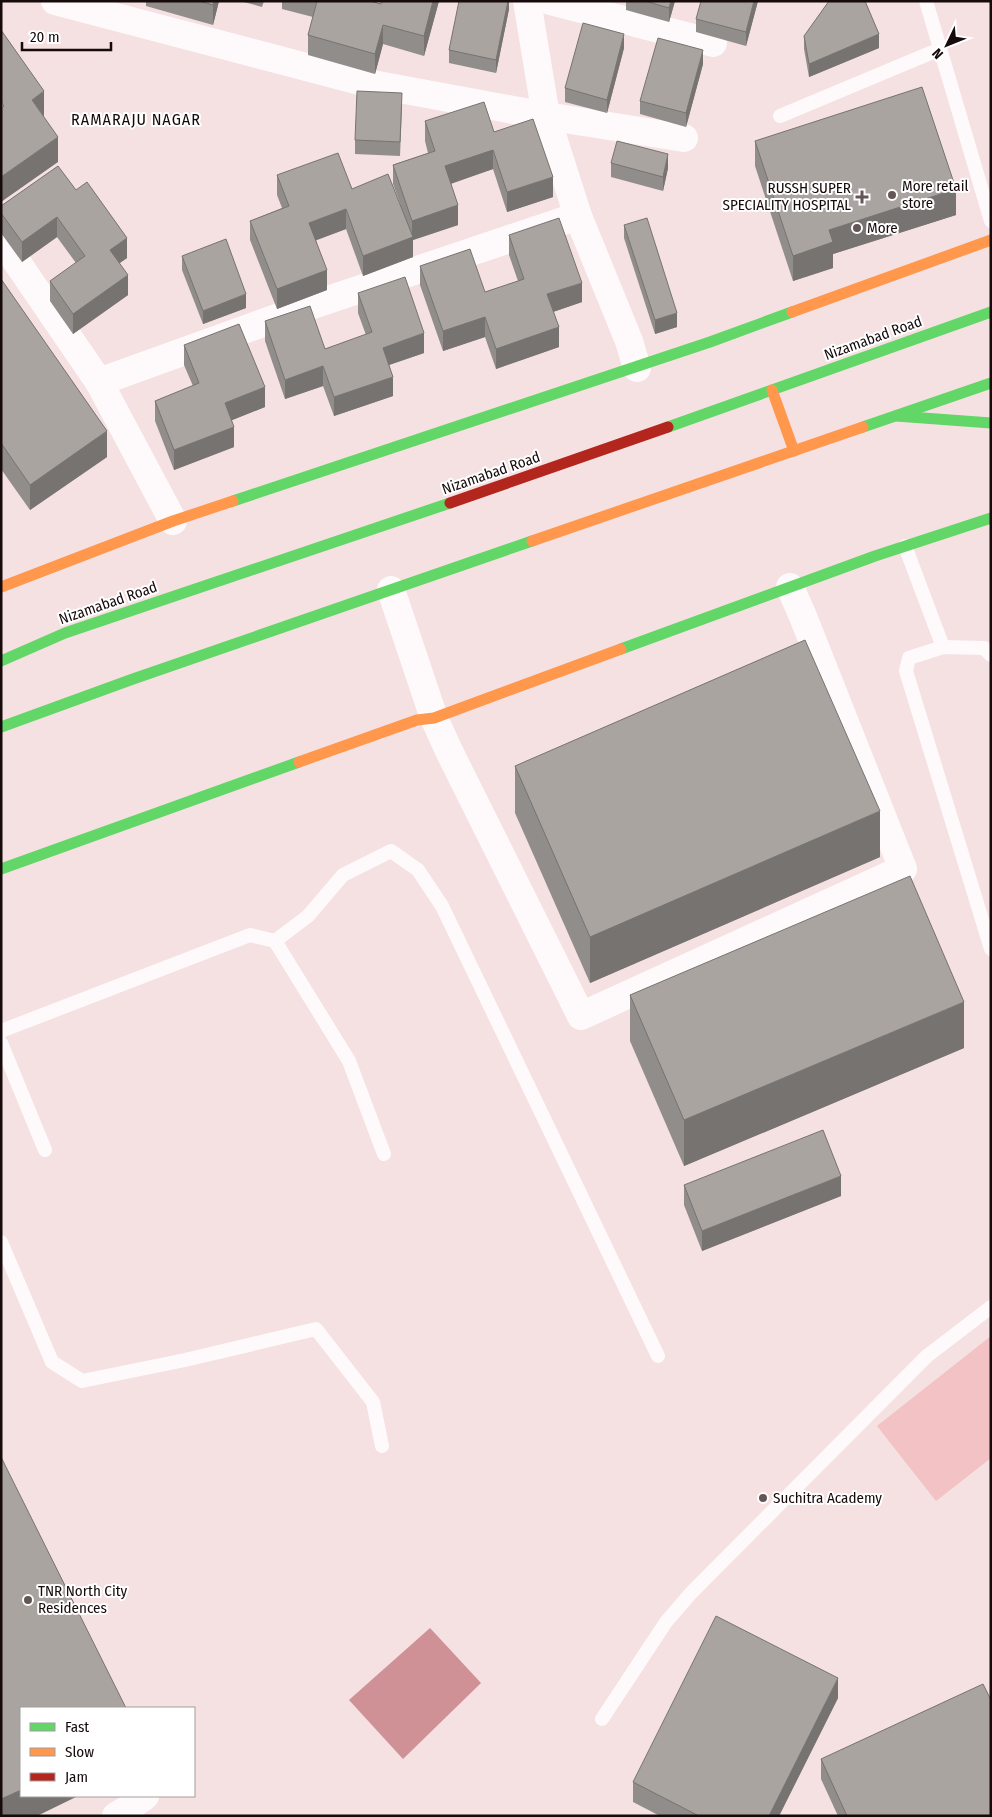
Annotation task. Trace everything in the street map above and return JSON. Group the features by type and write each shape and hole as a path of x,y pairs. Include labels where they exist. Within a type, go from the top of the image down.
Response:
{"main road":[{"path":"1,587 173,521 637,368 991,240"},
{"name":"Nizamabad Road","path":"1,662 65,633 579,459 991,312"},
{"path":"1,727 991,383"},
{"path":"772,390 794,451"},
{"path":"896,416 991,423"},
{"path":"1,868 417,720 434,718 790,587 991,518"}],"street":[{"path":"55,1 367,83 546,116 684,138"},
{"path":"527,1 546,116 578,216 629,340 637,368"},
{"path":"550,1 713,43"},
{"path":"99,382 304,308 578,216"},
{"path":"1,239 99,382 173,521"},
{"path":"391,590 434,718 582,1016 904,868 790,587"},
{"path":"116,1816 143,1797"}],"lane":[{"path":"926,1 991,221"},
{"path":"780,116 940,49"},
{"path":"905,546 943,647"},
{"path":"991,655 984,648 943,647 909,658 906,672 991,949"},
{"path":"274,941 308,916 344,874 351,870 391,851 418,870 442,906 658,1356"},
{"path":"1,1031 250,935 274,941 349,1061 384,1154"},
{"path":"1,1043 45,1150"},
{"path":"1,1242 52,1362 82,1381 185,1360 316,1329 373,1402 382,1446"},
{"path":"602,1719 666,1622 691,1593 927,1356 991,1307"}],"shaded area":[{"path":"991,1336 991,1458 936,1501 877,1426"},
{"path":"430,1628 481,1683 403,1759 349,1700"}],"building":[{"path":"199,1 214,1 213,5"},
{"path":"317,1 370,1 381,4 381,1 433,1 424,36 383,25 375,54 308,35"},
{"path":"459,1 508,1 496,60 449,50"},
{"path":"645,1 671,1 669,8"},
{"path":"701,1 754,1 746,32 696,19"},
{"path":"829,1 865,1 879,34 809,64 804,36"},
{"path":"583,23 624,34 607,100 565,88"},
{"path":"1,30 44,91 32,100 58,137 1,177 1,108 4,106 1,102"},
{"path":"658,38 703,50 686,113 640,101"},
{"path":"922,87 956,189 829,230 833,242 793,256 755,141"},
{"path":"357,91 402,93 400,142 355,140"},
{"path":"484,102 494,132 533,119 553,177 507,192 493,150 445,166 458,205 412,221 393,165 435,151 425,121"},
{"path":"617,141 668,154 663,177 611,163"},
{"path":"338,153 352,189 388,174 413,237 363,256 346,209 309,223 327,270 277,289 250,221 289,206 277,175"},
{"path":"58,166 76,190 87,182 127,238 110,250 128,275 73,314 50,281 85,256 57,217 22,242 1,213 1,206"},
{"path":"559,218 582,283 547,294 559,327 496,349 485,317 443,331 420,266 470,249 485,292 524,279 509,235"},
{"path":"647,218 677,313 655,320 624,225"},
{"path":"226,239 246,294 203,311 182,256"},
{"path":"405,277 424,333 383,348 393,377 334,397 323,366 285,380 265,321 310,306 325,349 372,332 358,293"},
{"path":"1,279 107,431 30,485 1,443"},
{"path":"239,324 265,387 225,403 234,427 174,450 155,401 199,383 184,345"},
{"path":"805,640 880,811 590,937 515,766"},
{"path":"910,876 964,1002 684,1120 630,995"},
{"path":"823,1130 841,1176 702,1231 684,1185"},
{"name":"TNR North City Residences","path":"1,1457 126,1707 20,1707 20,1790 1,1799"},
{"path":"716,1616 838,1678 769,1816 699,1816 633,1782"},
{"path":"983,1684 991,1700 991,1816 847,1816 821,1759"}],"traffic: fast":[{"path":"233,501 710,342 792,312"},
{"path":"668,427 991,312"},
{"path":"863,427 991,383"},
{"path":"896,416 991,423"},
{"path":"1,661 65,633 450,503"},
{"path":"621,649 875,556 991,518"},
{"path":"1,727 133,679 532,541"},
{"path":"1,869 299,762"}],"traffic: slow":[{"path":"792,312 991,240"},
{"path":"772,390 794,451"},
{"path":"532,541 863,427"},
{"path":"1,587 173,521 233,501"},
{"path":"299,762 417,720 434,718 621,649"}],"traffic: jam":[{"path":"450,503 668,427"}],"place":[{"name":"More retail store","path":"892,195"},
{"name":"RUSSH SUPER SPECIALITY HOSPITAL","path":"862,197"},
{"name":"More","path":"857,228"},
{"name":"Suchitra Academy","path":"763,1498"},
{"name":"TNR North City Residences","path":"28,1600"}],"district":[{"name":"RAMARAJU NAGAR","path":"136,119"}]}
